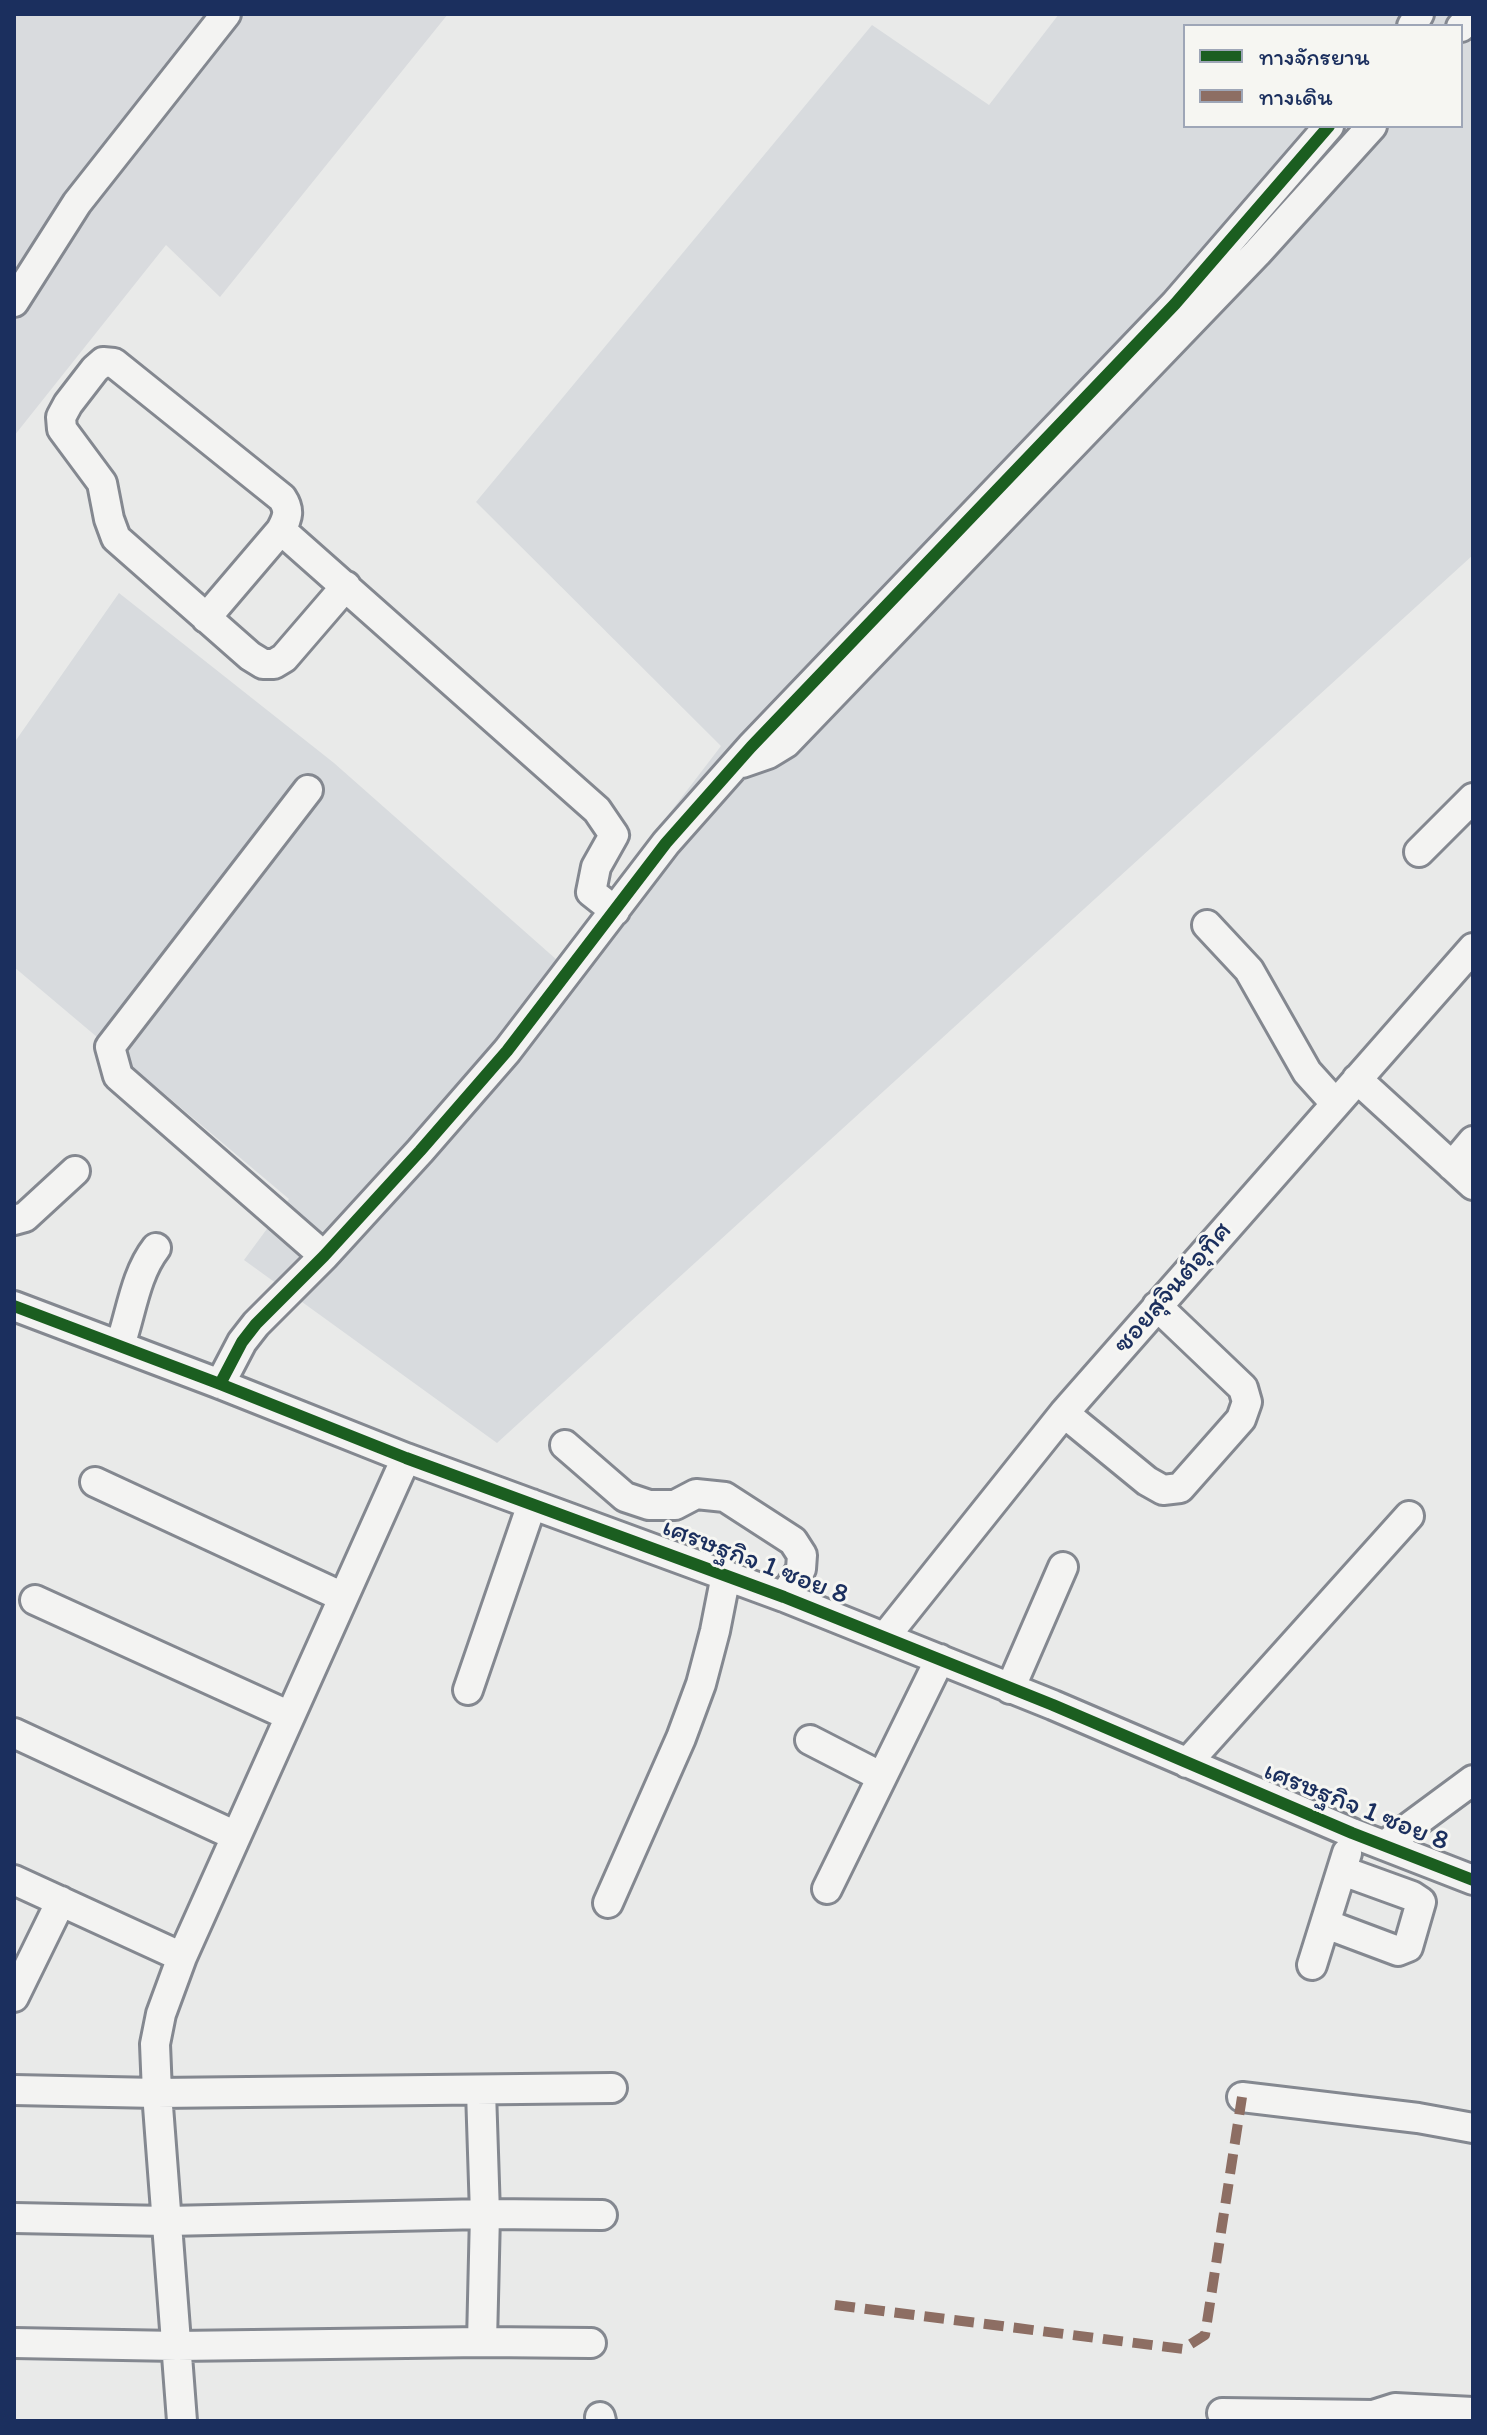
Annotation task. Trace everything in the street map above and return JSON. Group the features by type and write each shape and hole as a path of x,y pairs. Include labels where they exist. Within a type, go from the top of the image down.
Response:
{"street":[{"path":"14,302 77,203 226,14"},
{"path":"220,1384 242,1342 256,1324 324,1256 507,1051 666,843 735,765 1175,304 1327,128"},
{"path":"735,765 768,754 786,743 1257,253 1370,128"},
{"path":"206,618 281,530 288,517 288,506 114,363 103,362 61,417 62,429 102,483 116,538 206,618 250,656 263,664 274,664 284,658 346,586"},
{"path":"281,530 597,810 614,835 596,867 591,892 615,911"},
{"path":"308,790 110,1047 118,1076 324,1256"},
{"path":"1419,852 1473,798"},
{"path":"1207,925 1249,970 1307,1072 1335,1103"},
{"name":"ซอยสุจินต์อุทิศ","path":"885,1637 1064,1413 1473,948"},
{"path":"1357,1079 1463,1176 1473,1141"},
{"path":"14,1220 25,1217 75,1171"},
{"path":"120,1345 139,1282 156,1248"},
{"path":"1064,1413 1147,1481 1163,1490 1180,1488 1241,1419 1247,1402 1243,1388 1157,1306"},
{"name":"เศรษฐกิจ 1 ซอย 8","path":"21,1317 120,1345 406,1458 784,1597 1053,1705 1352,1833 1473,1880"},
{"path":"565,1445 625,1497 649,1505 675,1505 696,1494 725,1497 793,1541 802,1555 801,1569 784,1597"},
{"path":"182,2421 157,2093 155,2044 161,2014 182,1957 406,1458"},
{"path":"95,1482 343,1597"},
{"path":"468,1690 532,1504"},
{"path":"1187,1763 1409,1516"},
{"path":"1010,1689 1063,1567"},
{"path":"608,1903 681,1738 701,1684 726,1575"},
{"path":"35,1600 290,1716"},
{"path":"827,1889 940,1659"},
{"path":"14,1733 236,1836"},
{"path":"810,1740 882,1777"},
{"path":"1385,1845 1473,1780"},
{"path":"1312,1965 1343,1871 1352,1833"},
{"path":"1326,1924 1398,1951 1408,1947 1421,1902 1343,1871"},
{"path":"14,1880 182,1957"},
{"path":"14,1997 61,1901"},
{"path":"14,2090 157,2093 612,2088"},
{"path":"481,2091 485,2214 482,2342"},
{"path":"1242,2097 1418,2118 1473,2128"},
{"path":"14,2218 167,2221 485,2214 602,2215"},
{"path":"14,2343 177,2346 591,2343"},
{"path":"1222,2413 1373,2418 1395,2408 1473,2412"}],"shaded area":[{"path":"14,14 448,14 220,297 166,245 14,436"},
{"path":"1059,14 1473,14 1473,555 497,1443 244,1260 289,1199 14,967 14,743 119,593 334,763 557,960 721,746 476,502 872,25 989,105"}],"marked path":[{"path":"835,2305 1183,2349 1205,2335 1242,2097"}],"cycle path":[{"path":"220,1384 242,1342 256,1324 324,1256 507,1051 666,843 751,747 1175,304 1327,128"},
{"path":"14,1306 406,1458 784,1597 1053,1705 1352,1833 1473,1880"}]}
